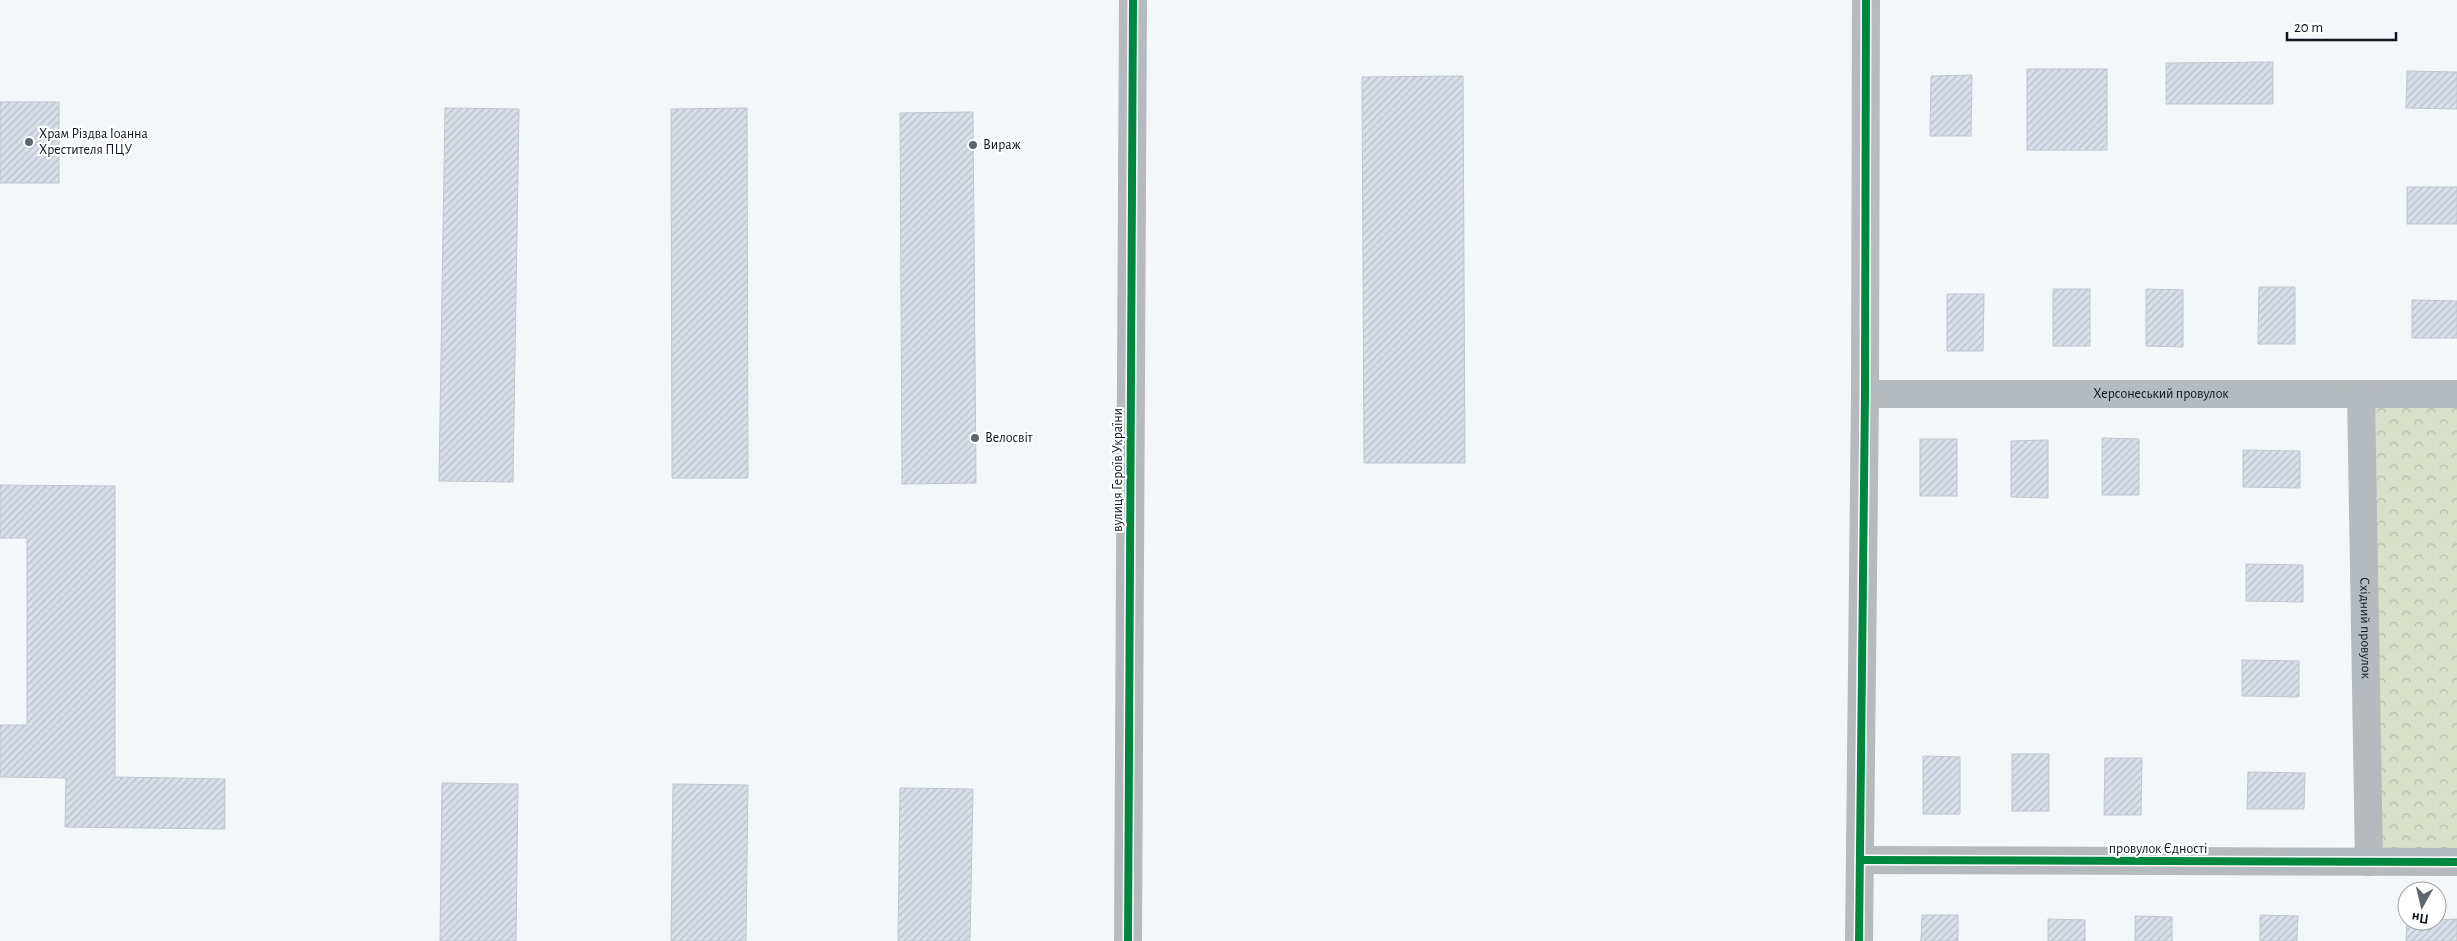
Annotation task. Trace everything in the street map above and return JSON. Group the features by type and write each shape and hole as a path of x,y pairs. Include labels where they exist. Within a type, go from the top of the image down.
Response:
{"street":[{"name":"вулиця Героїв України","path":"1128,941 1134,0"},
{"path":"1859,941 1865,394 1866,0"},
{"name":"Херсонеський провулок","path":"1865,394 2457,394"},
{"name":"Східний провулок","path":"2361,394 2369,862"},
{"name":"провулок Єдності","path":"1860,860 2457,862"}],"green space":[{"path":"2361,394 2457,394 2457,862 2369,862"}],"building":[{"path":"2273,62 2273,104 2166,104 2166,63"},
{"path":"2027,69 2107,69 2107,150 2027,150"},
{"path":"2407,71 2457,72 2457,109 2406,108"},
{"path":"1972,75 1971,136 1930,136 1931,76"},
{"path":"1463,76 1465,463 1364,463 1362,77"},
{"name":"Храм Різдва Іоанна Хрестителя ПЦУ","path":"0,102 59,102 59,183 0,183"},
{"path":"445,108 519,109 513,482 439,481"},
{"path":"747,108 748,478 672,478 671,109"},
{"path":"973,112 976,483 902,484 900,113"},
{"path":"2407,187 2457,187 2457,224 2407,224"},
{"path":"2259,287 2295,287 2295,344 2258,344"},
{"path":"2053,289 2090,289 2090,346 2053,346"},
{"path":"2146,289 2183,290 2183,347 2146,346"},
{"path":"1947,294 1984,294 1983,351 1947,351"},
{"path":"2412,300 2457,301 2457,338 2412,338"},
{"path":"2102,438 2139,439 2139,495 2102,495"},
{"path":"1920,439 1957,439 1957,496 1920,496"},
{"path":"2048,440 2048,498 2011,497 2011,441"},
{"path":"2243,450 2300,451 2300,488 2243,487"},
{"path":"0,485 115,486 115,777 225,779 225,829 65,827 66,778 0,777 0,725 27,725 27,538 0,538"},
{"path":"2246,564 2303,565 2303,602 2246,601"},
{"path":"2242,660 2299,661 2299,697 2242,696"},
{"path":"2012,754 2049,754 2049,811 2012,811"},
{"path":"1923,756 1960,757 1960,814 1923,814"},
{"path":"2105,758 2142,758 2141,815 2104,815"},
{"path":"2248,772 2305,773 2304,809 2247,809"},
{"path":"442,783 518,784 516,941 440,941"},
{"path":"673,784 748,785 746,941 671,941"},
{"path":"900,788 973,789 970,941 898,941"},
{"path":"1922,915 1958,915 1958,941 1921,941"},
{"path":"2260,915 2298,916 2297,941 2260,941"},
{"path":"2135,916 2172,917 2172,941 2135,941"},
{"path":"2048,919 2085,920 2085,941 2048,941"},
{"path":"2447,919 2457,919 2457,941 2406,941 2406,931 2447,931"}],"cycle path":[{"path":"1128,941 1133,0"},
{"path":"1859,941 1865,394 1866,0"},
{"path":"1860,860 2457,862"}],"place":[{"name":"Храм Різдва Іоанна Хрестителя ПЦУ","path":"29,142"},
{"name":"Вираж","path":"973,145"},
{"name":"Велосвіт","path":"975,438"}]}
